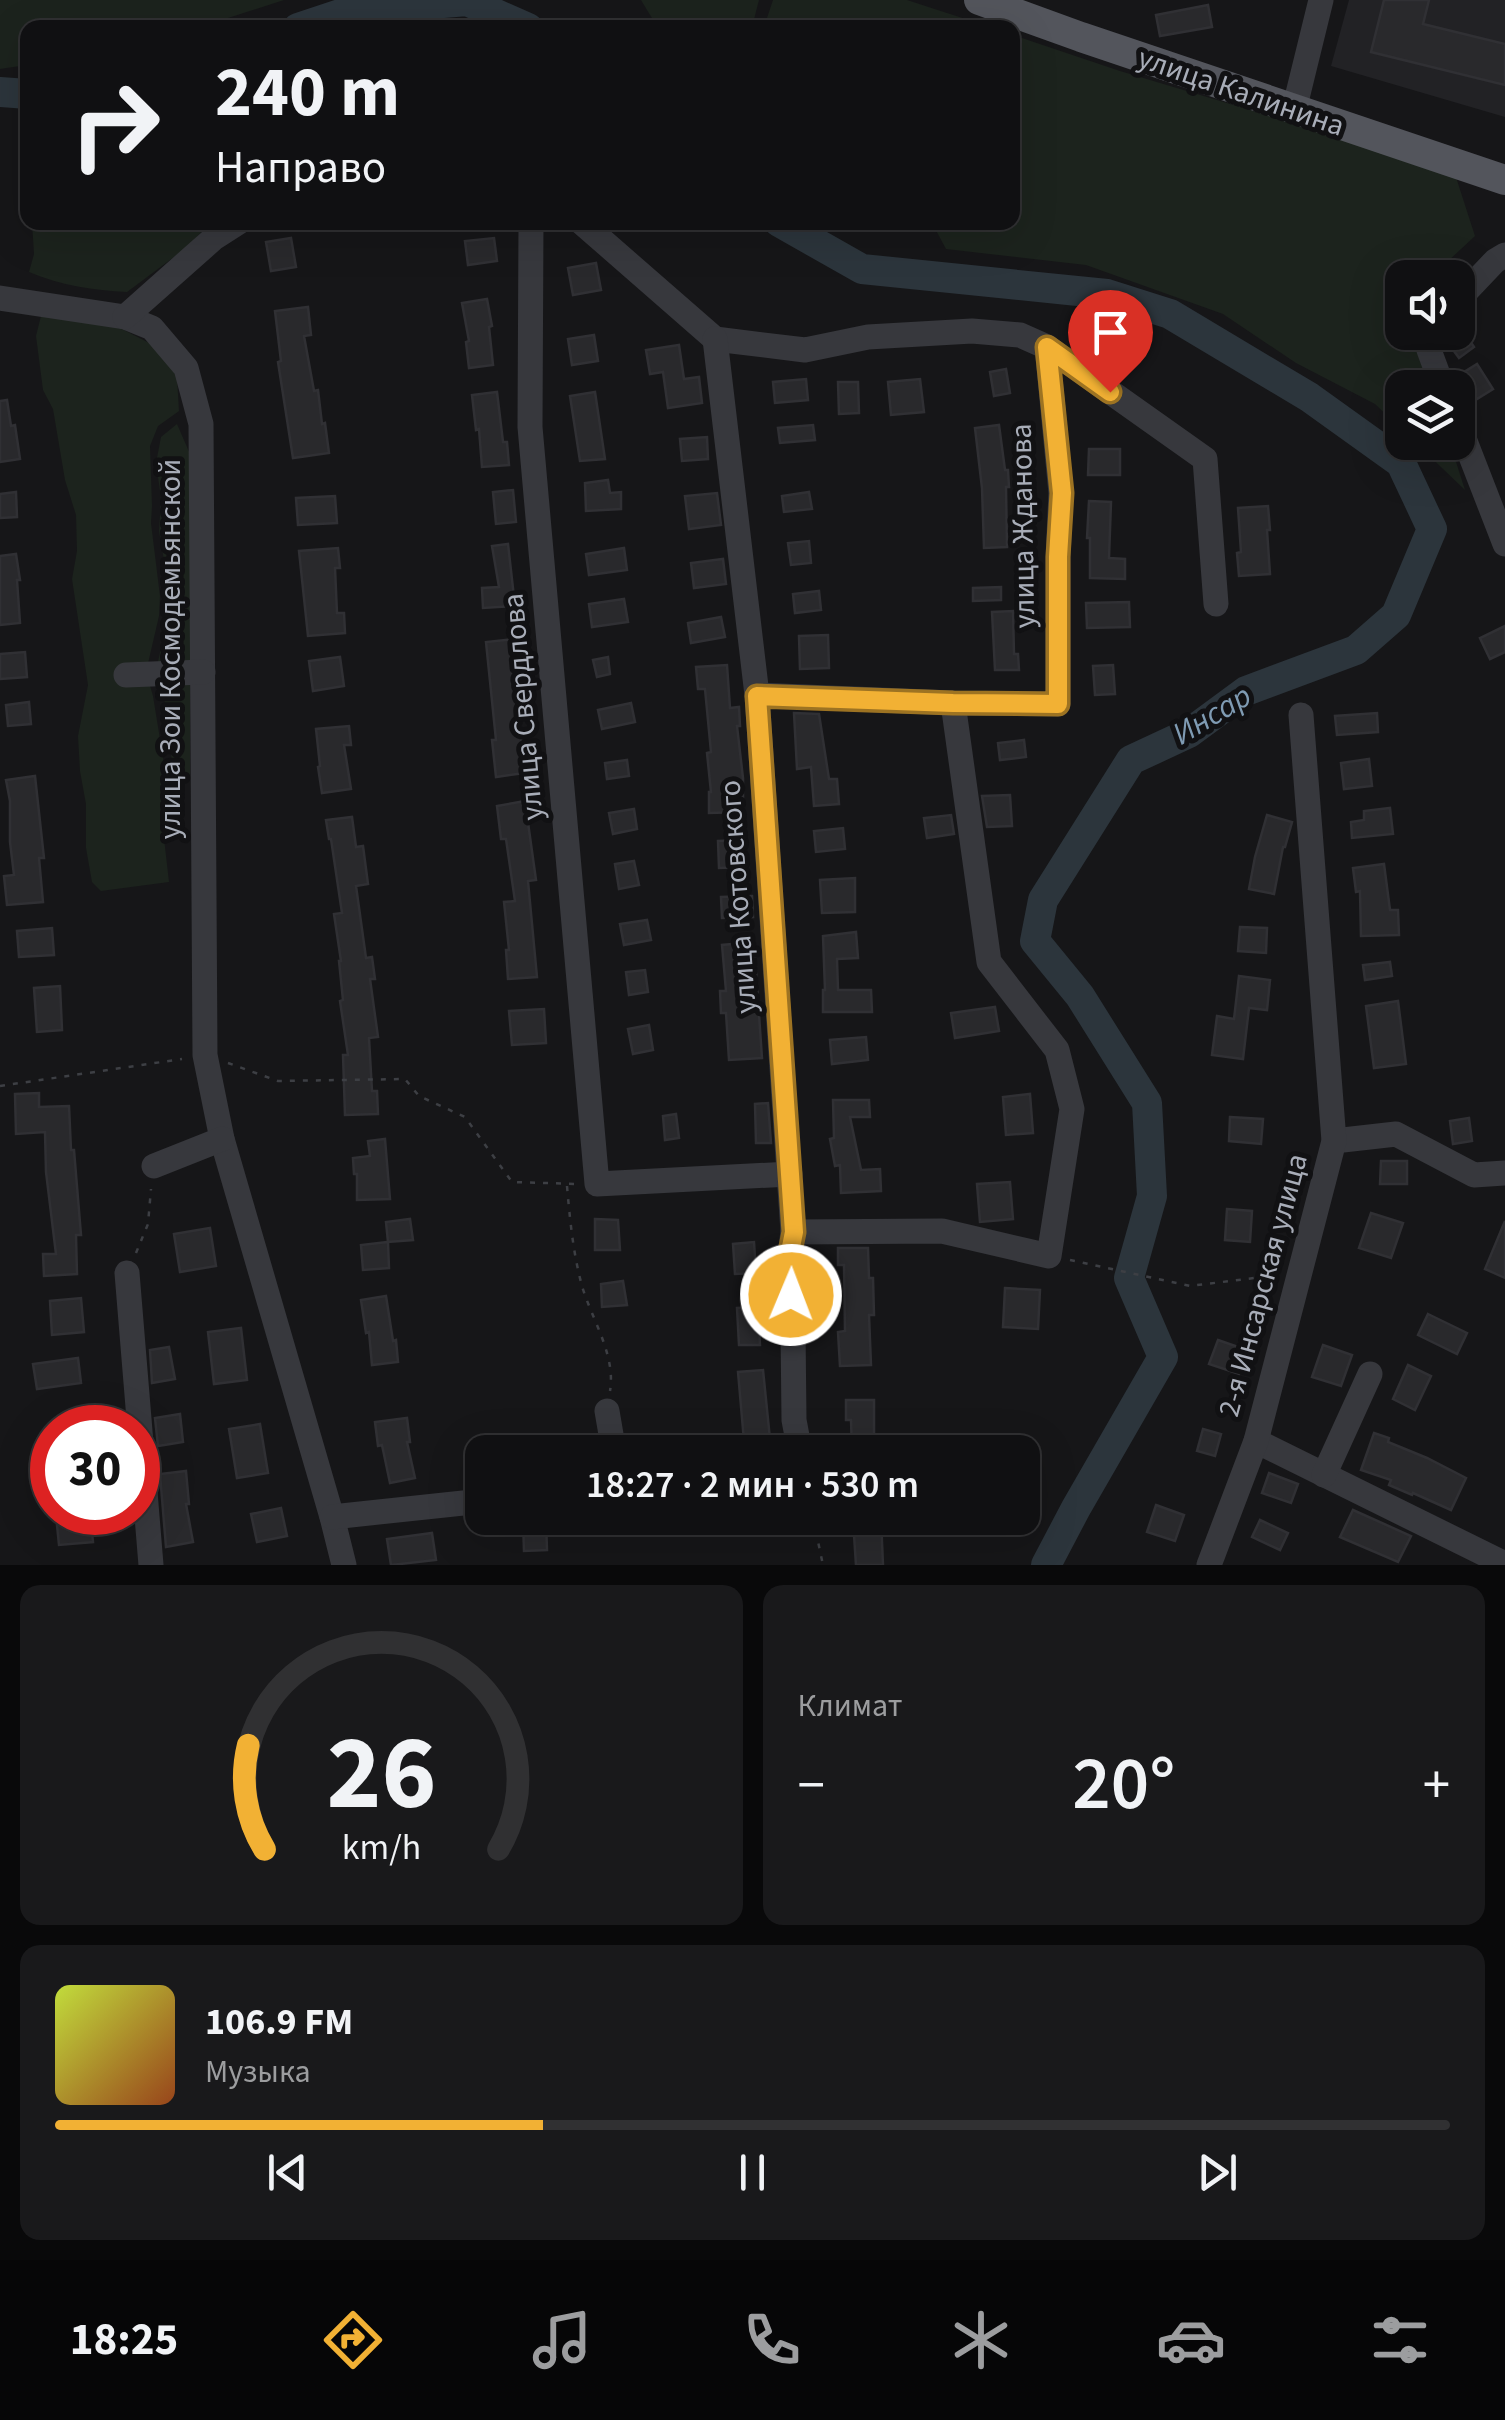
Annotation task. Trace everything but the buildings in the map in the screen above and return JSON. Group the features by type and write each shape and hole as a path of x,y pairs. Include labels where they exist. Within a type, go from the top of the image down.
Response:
{"main road":[{"name":"улица Калинина","path":"979,0 1019,6 1081,38 1505,180"}],"street":[{"path":"1294,110 1321,0"},
{"path":"125,317 226,230"},
{"name":"улица Свердлова","path":"531,230 530,428 597,1184"},
{"path":"590,230 715,338 805,350 868,337 972,331 1020,335 1047,347 1205,460 1216,604"},
{"path":"1475,282 1505,255"},
{"name":"улица Зои Космодемьянской","path":"0,298 125,317 152,328 186,368 201,424 206,1056 222,1138 344,1565"},
{"name":"улица Котовского","path":"715,338 757,696 794,1232 788,1262 797,1435"},
{"name":"улица Жданова","path":"953,703 1058,704 1062,493 1047,347"},
{"path":"1472,460 1505,544"},
{"path":"126,675 203,672"},
{"path":"757,696 953,703 989,962 1057,1050 1072,1110 1049,1256 942,1230 794,1232"},
{"name":"2-я Инсарская улица","path":"1209,1565 1256,1441 1334,1140 1302,715"},
{"path":"1334,1140 1396,1134 1474,1175 1505,1173"},
{"path":"154,1166 222,1138"},
{"path":"597,1184 790,1174"},
{"path":"128,1273 151,1565"},
{"path":"1324,1475 1370,1374"},
{"path":"606,1411 611,1435"},
{"path":"1256,1441 1505,1564"},
{"path":"332,1517 465,1503"}],"path":[{"path":"0,1086 206,1056 278,1081 405,1080 419,1096 465,1117 512,1182 597,1184"},
{"path":"128,1273 148,1224 154,1166"},
{"path":"567,1184 572,1241 583,1289 612,1378 606,1411"},
{"path":"1049,1256 1190,1286 1300,1272"},
{"path":"817,1535 823,1565"}],"shaded area":[{"path":"0,0 284,0 222,20 20,20 20,66 0,69"},
{"path":"641,0 759,0 754,20 653,20"},
{"path":"773,0 907,0 968,20 766,20"},
{"path":"1349,0 1505,0 1505,117 1331,66"},
{"path":"1020,37 1454,171 1475,236 1449,260 1385,260 1385,350 1420,350 1426,370 1385,370 1385,414 1375,404 1296,363 1223,314 1086,265 946,249 936,230 1020,230"},
{"path":"32,230 203,230 186,248 127,292 53,281 29,272 34,254"},
{"path":"41,316 118,327 157,347 177,377 179,411 158,426 150,446 151,523 160,596 146,672 167,782 164,838 169,882 101,891 92,882 78,736 88,685 72,579 77,551 76,515 65,480 53,409 43,390 36,336"},
{"path":"177,424 190,454 190,779 174,780 157,666 168,616 156,463 161,437"},
{"path":"1434,460 1455,460 1465,490"}],"waterway":[{"name":"Инсар","path":"322,20 349,11 467,1 510,20"},
{"name":"Инсар","path":"0,92 20,93"},
{"name":"Инсар","path":"793,230 862,269 1107,294 1170,314 1309,397 1401,463 1432,529 1396,615 1356,650 1246,691 1189,733 1131,760 1043,900 1035,941 1080,996 1147,1103 1152,1196 1129,1278 1163,1357 1046,1565"}],"route":[{"path":"791,1295 788,1262 794,1232 757,696 1058,704 1062,493 1047,347 1110,392"}]}
